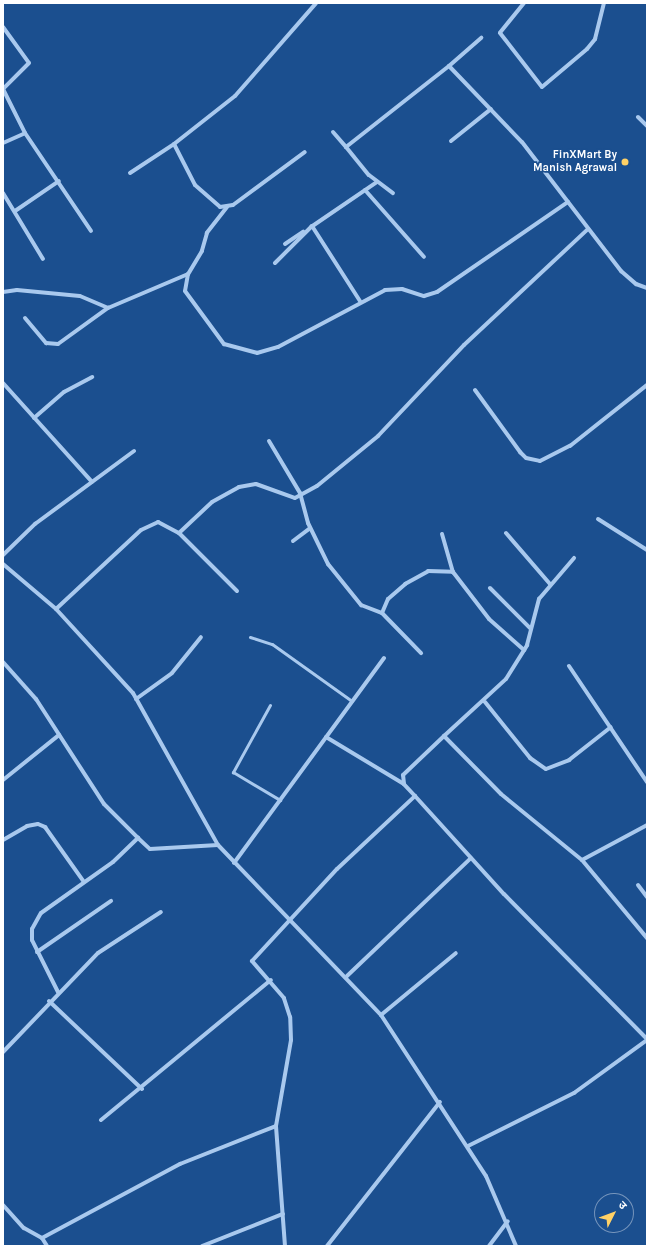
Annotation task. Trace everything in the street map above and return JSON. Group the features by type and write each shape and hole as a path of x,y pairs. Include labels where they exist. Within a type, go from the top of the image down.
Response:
{"street":[{"path":"130,173 174,144 235,96 316,3"},
{"path":"524,3 500,33 542,87 587,49 595,39 604,3"},
{"path":"3,27 29,63 3,89 24,133 59,181 91,231"},
{"path":"346,147 449,66 481,38"},
{"path":"449,66 522,142 588,229 629,279 647,288"},
{"path":"451,141 491,109"},
{"path":"638,117 647,126"},
{"path":"333,132 377,182 393,193"},
{"path":"3,143 24,133"},
{"path":"174,144 195,185 214,203 227,207"},
{"path":"305,152 227,207 207,233 202,251 188,274 185,291 224,344 257,353 278,347 360,301 394,288 419,296 437,292 568,202"},
{"path":"15,211 59,181"},
{"path":"285,244 377,182"},
{"path":"365,190 424,257"},
{"path":"3,193 43,259"},
{"path":"312,226 360,301"},
{"path":"275,263 312,226"},
{"path":"179,533 212,502 239,487 256,484 288,498 301,497 378,436 464,345 588,229"},
{"path":"25,318 46,343 58,344 108,308 188,274"},
{"path":"3,292 17,290 80,296 108,308"},
{"path":"34,418 64,392 92,376"},
{"path":"3,383 92,482"},
{"path":"475,390 520,452 526,458 540,461 559,454 647,385"},
{"path":"268,441 301,497 310,528 328,564 361,605 382,613 421,653"},
{"path":"3,555 35,524 134,452"},
{"path":"598,519 647,550"},
{"path":"56,609 150,525 164,522 179,533 237,591"},
{"path":"293,541 310,528"},
{"path":"506,533 550,584"},
{"path":"442,534 453,572 489,619 524,650"},
{"path":"404,784 403,775 408,768 485,702 506,679 524,650 539,599 550,584 574,558"},
{"path":"3,564 56,609 136,699 218,844 234,863 291,917 347,976 380,1015 440,1102 468,1146 508,1222 516,1246"},
{"path":"382,613 388,599 405,584 428,571 453,572"},
{"path":"490,588 530,628"},
{"path":"136,699 172,673 201,637"},
{"path":"234,863 384,658"},
{"path":"3,662 36,699 104,804 150,849 218,844"},
{"path":"569,666 647,780"},
{"path":"485,702 530,758 546,769 569,760 611,727"},
{"path":"3,780 59,735"},
{"path":"444,736 501,794 582,860 647,938"},
{"path":"326,737 404,784 471,858 647,1040 574,1093 468,1146"},
{"path":"285,1246 276,1126 291,1040 290,1017 284,998 271,980 252,961 291,917 415,796"},
{"path":"3,840 27,826 38,824 45,827 84,882"},
{"path":"582,860 647,825"},
{"path":"58,992 37,952 32,929 35,920 84,882 113,862 138,838"},
{"path":"347,976 471,858"},
{"path":"638,885 647,897"},
{"path":"37,952 111,901"},
{"path":"3,1052 58,992 119,936 161,912"},
{"path":"380,1015 456,953"},
{"path":"101,1120 142,1089 271,980"},
{"path":"49,1001 142,1089"},
{"path":"327,1246 440,1102"},
{"path":"42,1238 180,1164 276,1126"},
{"path":"3,1205 24,1228 42,1238 47,1246"},
{"path":"202,1246 283,1214"},
{"path":"489,1246 508,1222"}],"lane":[{"path":"250,637 272,644 352,701"},
{"path":"270,705 233,772 280,800"}],"place":[{"name":"FinXMart By Manish Agrawal","path":"625,162"}]}
